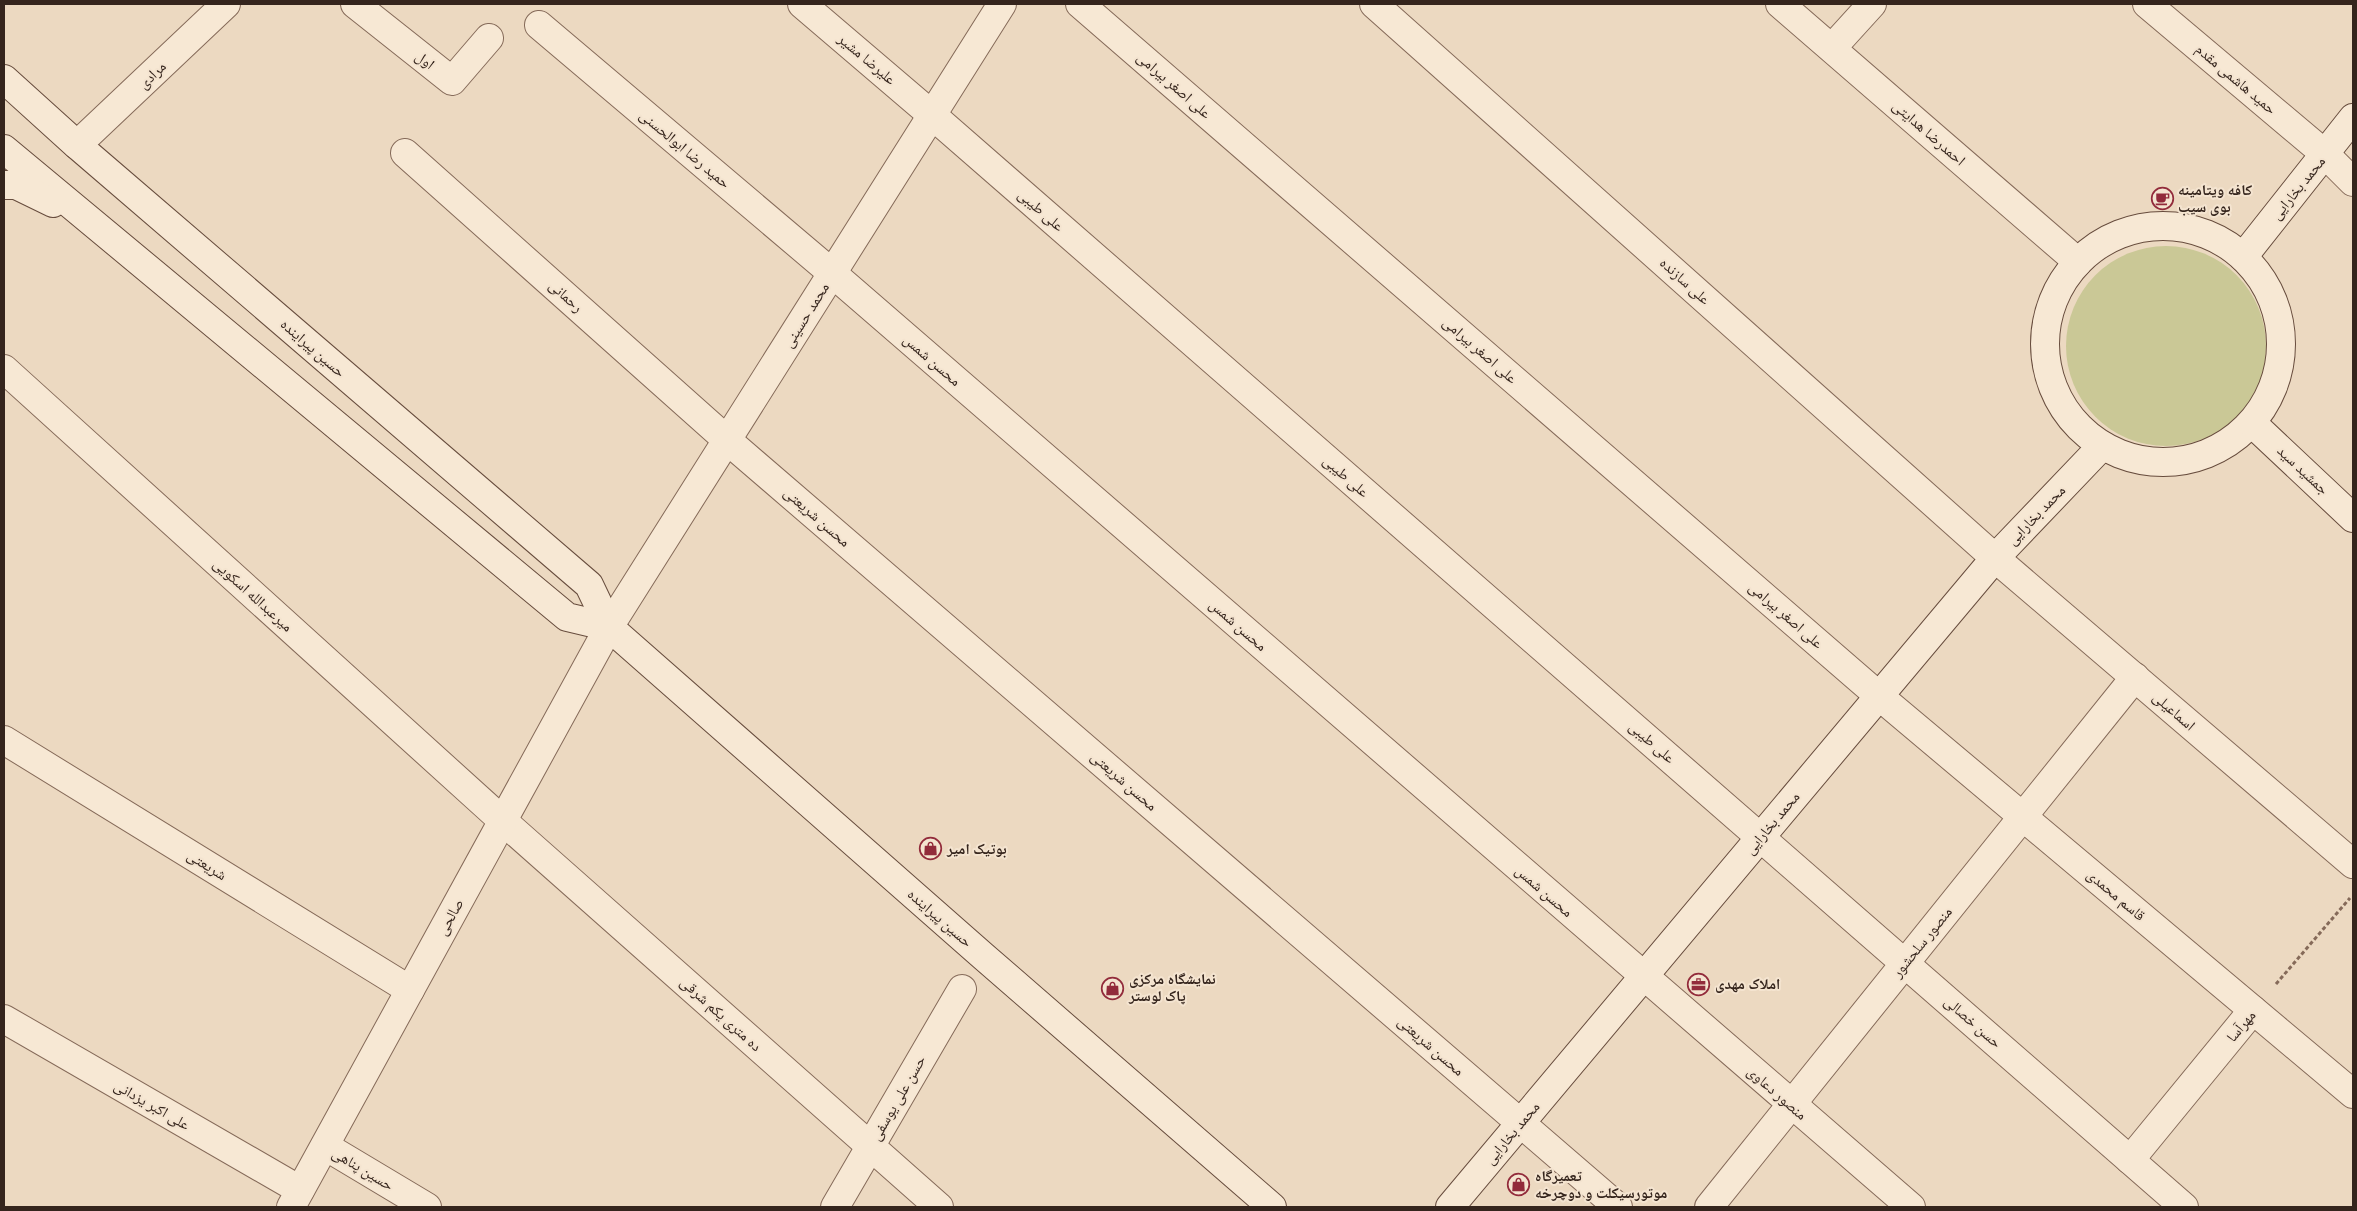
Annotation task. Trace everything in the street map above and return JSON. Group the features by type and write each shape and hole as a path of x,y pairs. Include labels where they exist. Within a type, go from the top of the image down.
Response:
{"street":[{"name":"مرادی","path":"77,145 226,4"},
{"name":"اول","path":"354,4 452,81 489,38"},
{"name":"علیرضا مشیر","path":"802,4 932,115"},
{"name":"محمد حسینی","path":"609,627 1002,4"},
{"name":"علی اصغر بیرامی","path":"1080,4 1879,696"},
{"name":"علی سازنده","path":"1374,4 1995,558"},
{"name":"احمدرضا هدایتی","path":"1780,4 2078,262"},
{"path":"1832,48 1872,4"},
{"name":"حمید هاشمی مقدم","path":"2147,4 2325,154 2353,182"},
{"name":"حمید رضا ابوالحسنی","path":"539,25 832,273"},
{"name":"حسین پیراینده","path":"4,79 77,145 589,585 609,627 982,956 1272,1207"},
{"name":"علی طیبی","path":"932,115 1761,837"},
{"name":"محمد بخارایی","path":"2242,257 2353,118"},
{"name":"حسین پیراینده","path":"4,149 567,617 609,627"},
{"name":"رحمانی","path":"405,153 727,440"},
{"path":"4,185 16,186 84,217"},
{"path":"2178,227 2204,234 2212,237 2242,257 2265,286 2279,320 2281,357 2272,392 2252,423 2227,444 2198,458 2165,463 2132,459 2102,446 2078,427 2060,402 2048,374 2045,344 2048,314 2060,286 2078,262 2107,240 2141,228 2178,227"},
{"name":"محسن شمس","path":"832,273 1643,977"},
{"name":"میرعبدالله اسکویی","path":"4,369 503,820"},
{"name":"جمشید سید","path":"2252,423 2353,518"},
{"name":"محسن شریعتی","path":"727,440 1618,1207"},
{"name":"محمد بخارایی","path":"1450,1207 1995,558 2102,446"},
{"name":"اسماعیلی","path":"1995,558 2353,864"},
{"name":"صالحی","path":"295,1199 609,627"},
{"name":"منصور سلحشور","path":"1708,1207 2135,677"},
{"name":"قاسم محمدی","path":"1879,696 2353,1094"},
{"name":"شریعتی","path":"4,740 410,990"},
{"name":"ده متری یکم شرقی","path":"503,820 939,1207"},
{"name":"حسن خصالی","path":"1761,837 2184,1207"},
{"name":"منصور دعاوی","path":"1643,977 1911,1207"},
{"name":"حسن علی یوسفی","path":"835,1207 962,989"},
{"name":"مهرآسا","path":"2130,1160 2253,1010"},
{"name":"علی اکبر یزدانی","path":"4,1019 295,1199"},
{"name":"حسین پناهی","path":"325,1146 427,1207"}],"path":[{"name":"مهرآسا","path":"2253,1010 2353,893"}],"shaded area":[{"path":"2156,246 2176,246 2204,253 2230,268 2244,282 2259,308 2266,336 2266,356 2259,384 2244,410 2230,424 2195,442 2176,446 2156,446 2128,439 2102,424 2088,410 2070,375 2066,356 2066,336 2073,308 2088,282 2102,268 2137,250"}],"place":[{"name":"کافه ویتامینه بوی سیب","path":"2162,199"},
{"name":"بوتیک امیر","path":"931,849"},
{"name":"املاک مهدی","path":"1699,984"},
{"name":"نمایشگاه مرکزی پاک لوستر","path":"1113,988"},
{"name":"تعمیرگاه موتورسیکلت و دوچرخه","path":"1519,1185"}]}
